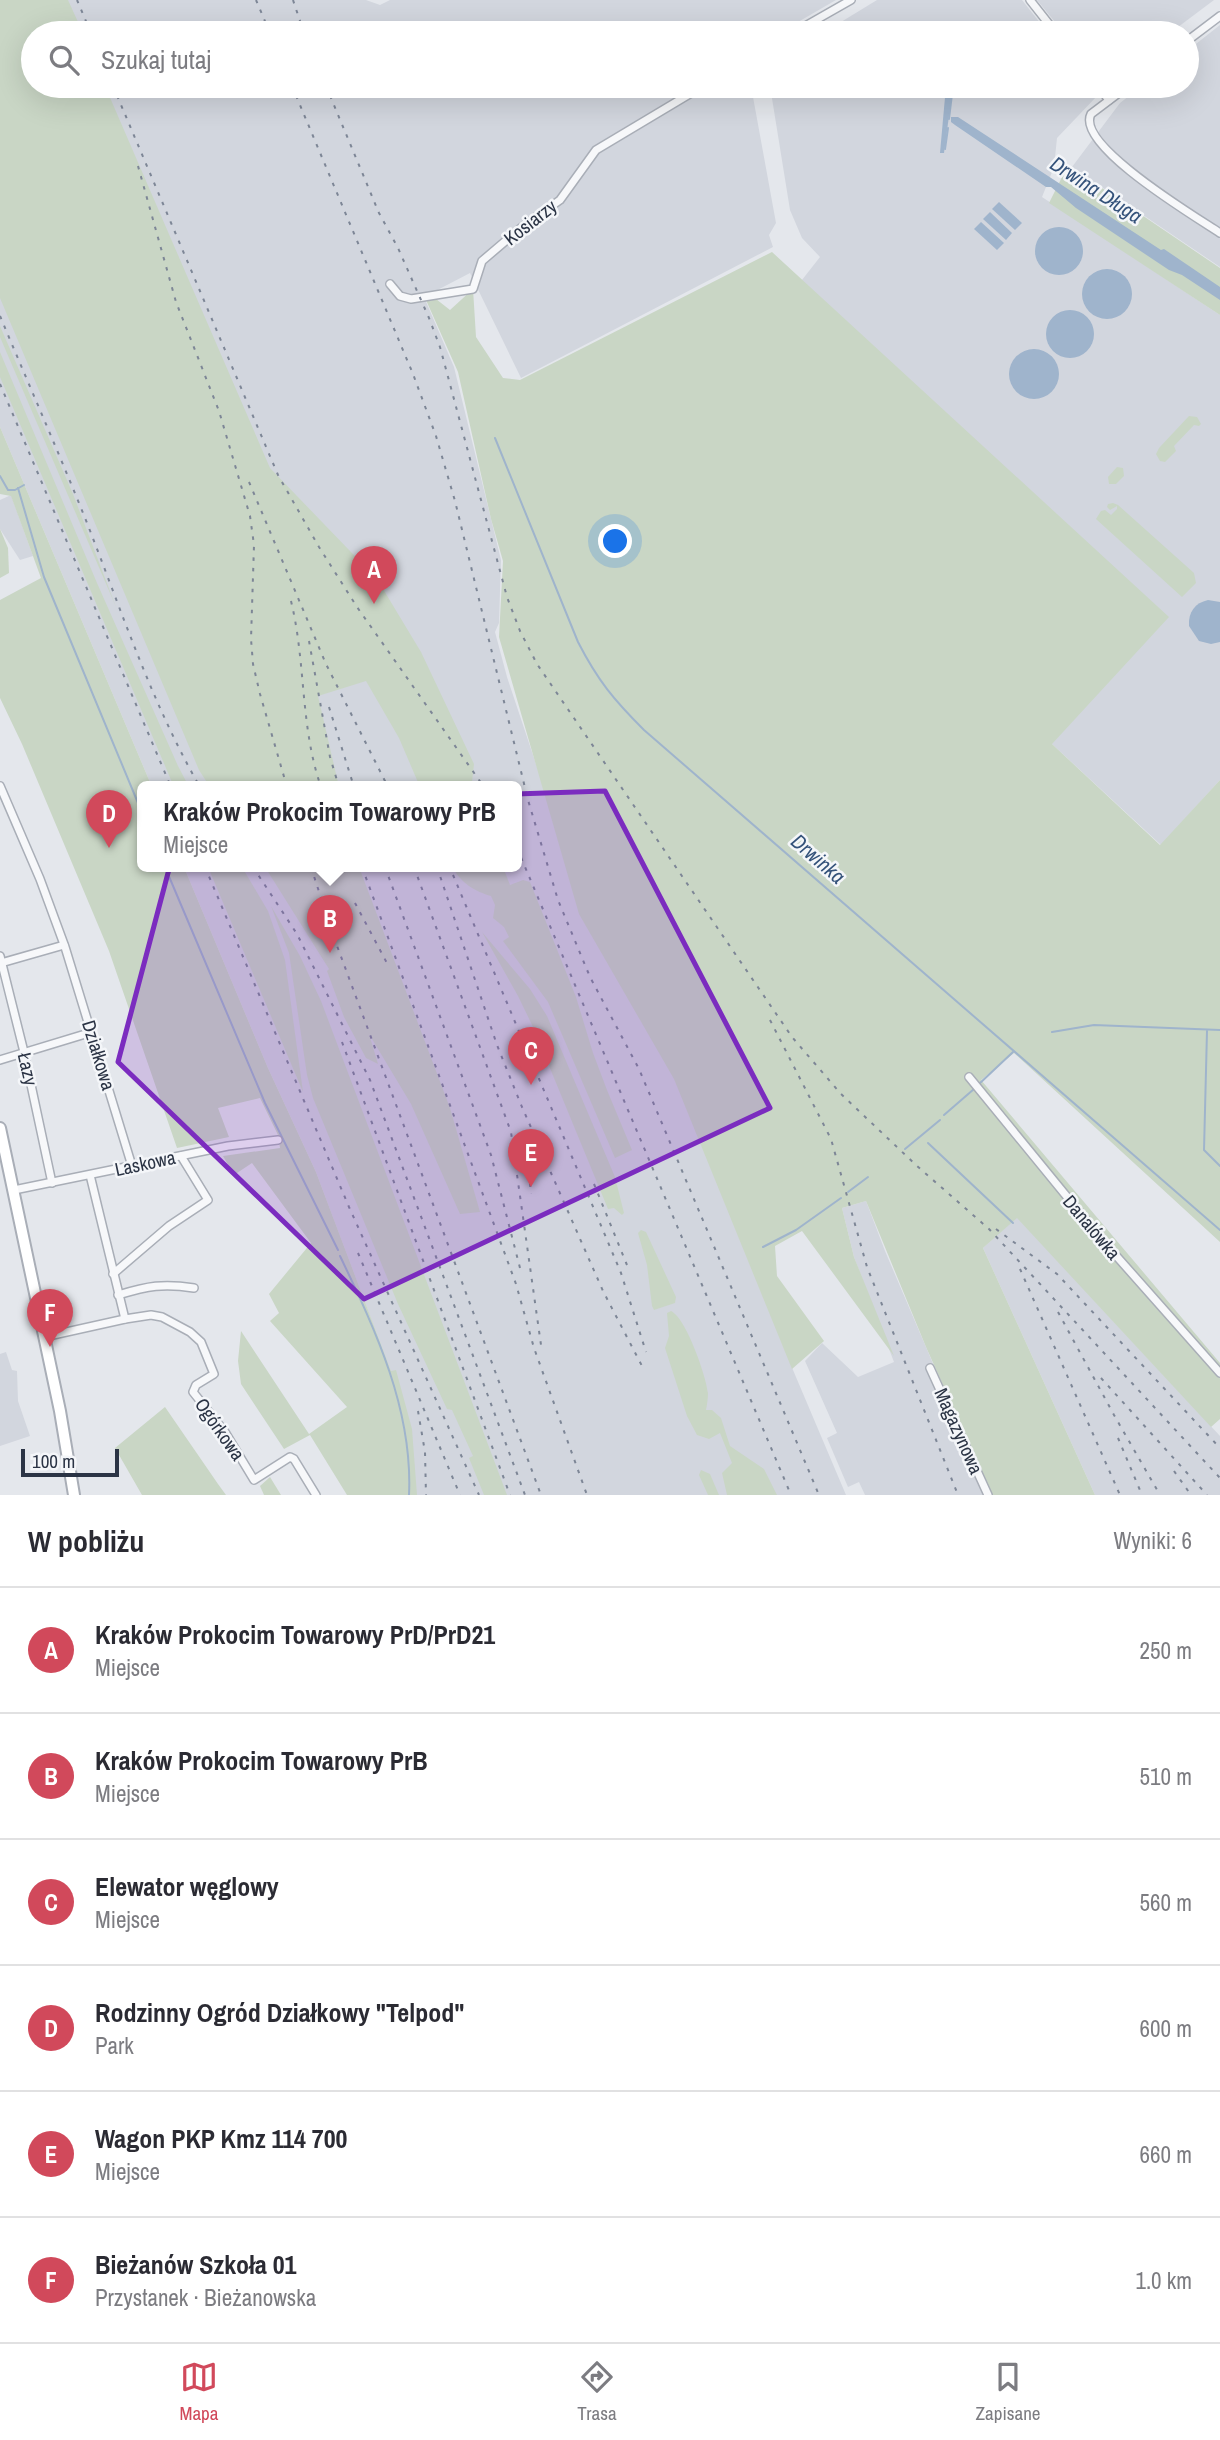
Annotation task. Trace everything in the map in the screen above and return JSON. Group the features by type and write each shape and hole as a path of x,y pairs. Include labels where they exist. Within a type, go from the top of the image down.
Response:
{"street":[{"path":"814,21 851,0"},
{"path":"1030,0 1047,21"},
{"path":"1199,32 1220,16"},
{"name":"Kosiarzy","path":"390,284 400,296 411,299 473,289 482,261 522,227 560,200 596,150 683,98"},
{"path":"1112,98 1091,114 1089,123 1092,131 1125,167 1220,233"},
{"name":"Działkowa","path":"0,786 40,879 64,945 132,1166"},
{"path":"1,960 64,945"},
{"name":"Łazy","path":"1,960 52,1182"},
{"path":"0,1060 92,1032"},
{"name":"Danalówka","path":"968,1077 1104,1242 1220,1373"},
{"path":"0,1128 4,1170 14,1190 61,1415 71,1494"},
{"name":"Laskowa","path":"14,1190 228,1146 278,1140"},
{"path":"113,1274 169,1226 208,1200 181,1156"},
{"path":"90,1175 125,1319"},
{"path":"118,1295 150,1285 170,1284 194,1288"},
{"name":"Ogórkowa","path":"44,1337 125,1319 151,1315 162,1317 198,1338 205,1348 214,1374 196,1385 193,1392 225,1432 254,1480 290,1457 294,1459 316,1495"},
{"name":"Magazynowa","path":"930,1368 988,1495"}],"highlighted area":[{"path":"605,791 770,1108 364,1299 118,1062 186,805"}],"shaded area":[{"path":"0,0 366,0 380,5 390,0 836,0 800,21 21,21 21,98 753,98 776,223 769,235 773,247 521,378 470,273 424,297 454,367 501,560 499,623 495,632 540,776 693,1110 793,1370 846,1495 406,1495 393,1377 316,1172 268,1068 186,872 522,872 522,781 149,781 0,427"},
{"path":"877,0 1022,0 1039,21 843,21"},
{"path":"1037,0 1214,0 1186,21 1054,21"},
{"path":"1220,25 1220,267 1072,167 1126,98 1199,98 1199,42"},
{"path":"772,98 1095,98 1057,138 1054,167 1042,197 1220,315 1220,780 1161,845 1052,744 798,285 820,257 802,238 790,210"},
{"path":"11,495 33,556 20,560 0,529 0,500"},
{"path":"866,1201 989,1495 865,1495 859,1482 848,1487 827,1438 837,1433 805,1361 822,1343 858,1377 894,1362 854,1257 842,1208"},
{"path":"1017,1217 1220,1436 1220,1495 1095,1495 983,1248"},
{"path":"6,1352 12,1370 17,1371 18,1401 30,1436 0,1446 0,1354"}],"green space":[{"path":"0,0 68,0 78,21 21,21 21,98 110,98 270,468 377,579 421,652 474,764 472,781 417,781 399,738 366,681 318,696 338,781 206,781 199,770 0,298"},
{"path":"1068,165 1220,268 1220,315 1049,203"},
{"path":"772,252 1169,617 1052,744 1160,845 1220,780 1220,1242 1014,1053 981,1080 1220,1363 1220,1419 1211,1427 1017,1218 983,1248 1095,1495 992,1495 926,1347 866,1201 842,1208 854,1257 894,1356 802,1231 775,1246 777,1276 824,1341 792,1369 674,1079 579,914 499,637 503,561 458,372 426,300 436,299 450,310 473,289 476,337 503,378 520,380"},
{"path":"0,326 73,494 116,607 0,337"},
{"path":"0,352 97,583 186,781 171,781 0,377"},
{"path":"1189,416 1197,417 1201,424 1194,425 1174,446 1176,451 1165,462 1160,461 1156,454 1159,448"},
{"path":"0,427 149,781 137,781 137,872 186,872 268,1068 316,1172 391,1371 396,1370 412,1429 417,1495 347,1495 310,1435 284,1449 241,1384 238,1361 241,1331 309,1434 347,1407 270,1321 279,1313 269,1294 311,1243 252,1163 234,1175 223,1156 280,1148 278,1135 260,1098 218,1108 229,1137 177,1148 109,951 0,698 0,600 41,578 11,496 0,494"},
{"path":"1117,467 1123,468 1124,476 1116,484 1109,484 1108,477"},
{"path":"1113,503 1118,505 1194,573 1196,583 1182,597 1096,519 1101,511 1105,510 1111,515 1117,506 1110,510 1107,507"},
{"path":"0,529 8,548 9,573 0,578"},
{"path":"210,872 245,872 268,911 285,960 303,1092"},
{"path":"268,872 361,872 450,1108 480,1212 460,1214 411,1104 369,1034 378,1064 366,1058 344,1017 327,971 329,969"},
{"path":"456,872 505,872 510,885 523,880 530,882 632,1150 615,1158 548,1002 503,941 509,937 504,927 493,918 495,905 491,896 469,886"},
{"path":"271,906 300,956 321,1001 507,1495 484,1495 469,1458 473,1456 452,1410 447,1409 398,1304 313,1098 307,1075 289,953"},
{"path":"482,932 530,989 547,1016 615,1177 624,1213 622,1215 614,1208 608,1209 533,1027"},
{"path":"641,1230 646,1232 676,1297 675,1303 654,1310 647,1265 638,1233"},
{"path":"671,1311 683,1324 699,1361 708,1393 706,1410 712,1410 721,1418 730,1446 764,1469 777,1495 727,1495 722,1473 732,1463 720,1433 709,1439 697,1435 687,1416 665,1348 669,1336 667,1313"},
{"path":"165,1407 226,1495 142,1495 115,1448"},
{"path":"701,1470 710,1474 719,1495 708,1495 699,1475"},
{"path":"270,1477 281,1495 264,1495 260,1486"}],"water":[{"path":"945,98 951,98 944,153 940,153"},
{"path":"951,117 958,117 1220,287 1220,300 1182,275 1169,270 1076,208 1051,187 1046,187 955,125 951,122"},
{"path":"999,202 1022,223 1015,230 992,209"},
{"path":"990,212 1012,233 1006,240 983,219"},
{"path":"981,222 1004,243 997,250 974,229"},
{"path":"1059,227 1076,234 1083,251 1076,268 1059,275 1042,268 1035,251 1042,234"},
{"path":"1107,269 1124,277 1132,294 1124,311 1107,319 1090,311 1082,294 1090,277"},
{"path":"1070,310 1087,317 1094,334 1087,351 1070,358 1053,351 1046,334 1053,317"},
{"path":"1034,349 1051,357 1059,374 1051,391 1034,399 1017,391 1009,374 1017,357"},
{"path":"1208,600 1220,602 1220,642 1211,644 1199,641 1189,626 1193,609"}],"waterway":[{"path":"949,119 952,98"},
{"path":"945,149 948,128"},
{"name":"Drwinka","path":"495,438 578,642 600,679 624,709 644,730 1220,1230"},
{"name":"Drwinka","path":"0,476 8,490 24,485"},
{"path":"18,488 44,577 137,801"},
{"path":"167,872 265,1103 338,1250"},
{"path":"1052,1032 1094,1025 1220,1030"},
{"path":"1207,1031 1204,1150 1220,1166"},
{"path":"979,1084 1013,1052"},
{"path":"944,1115 974,1089"},
{"path":"905,1149 940,1120"},
{"path":"928,1143 1013,1223"},
{"path":"848,1192 868,1177"},
{"path":"763,1247 796,1230 841,1198"},
{"path":"340,1256 367,1313 390,1372 405,1432 409,1495"}],"railway":[{"path":"77,0 86,21"},
{"path":"256,0 265,21"},
{"path":"293,0 300,21"},
{"path":"118,98 278,475 357,607 480,781"},
{"path":"297,98 413,374 436,436 455,501 528,800 558,900 590,977 639,1069 819,1495"},
{"path":"331,98 379,213 398,248 440,347 507,597 537,664 792,1037 841,1094 989,1229 1220,1478"},
{"path":"138,166 176,302 219,411 250,516 254,545 251,639 253,664 285,781"},
{"path":"0,316 76,497 152,690 197,781"},
{"path":"0,384 168,781"},
{"path":"249,482 326,664 385,781"},
{"path":"291,601 306,718 319,781"},
{"path":"309,641 330,757 337,781"},
{"path":"329,707 352,781"},
{"path":"522,860 791,1495"},
{"path":"207,872 349,1207 479,1495"},
{"path":"256,872 297,934 370,1080 525,1495"},
{"path":"313,872 333,935 541,1495"},
{"path":"364,872 516,1284 534,1348 587,1495"},
{"path":"387,872 491,1155 520,1268"},
{"path":"416,872 511,1132 541,1345"},
{"path":"439,872 497,1045 522,1107 603,1291 642,1366"},
{"path":"453,875 621,1273 646,1352"},
{"path":"355,903 388,965"},
{"path":"770,1020 831,1139 867,1267 958,1495"},
{"path":"342,1042 510,1495"},
{"path":"529,1173 531,1194"},
{"path":"594,1184 627,1265"},
{"path":"996,1229 1057,1274 1220,1448"},
{"path":"358,1253 460,1495"},
{"path":"1020,1269 1120,1495"},
{"path":"1058,1312 1160,1495"},
{"path":"1101,1378 1207,1495"},
{"path":"418,1411 425,1452 426,1495"},
{"path":"1118,1438 1142,1495"},
{"path":"1174,1471 1191,1495"}],"place":[{"name":"Kraków Prokocim Towarowy PrD/PrD21","path":"374,604"},
{"name":"Rodzinny Ogród Działkowy \"Telpod\"","path":"109,848"},
{"name":"Kraków Prokocim Towarowy PrB","path":"330,953"},
{"name":"Elewator węglowy","path":"531,1085"},
{"name":"Wagon PKP Kmz 114 700","path":"531,1187"},
{"name":"Bieżanów Szkoła 01","path":"50,1347"}],"water label":[{"name":"Drwina Długa","path":"1096,190"}]}
